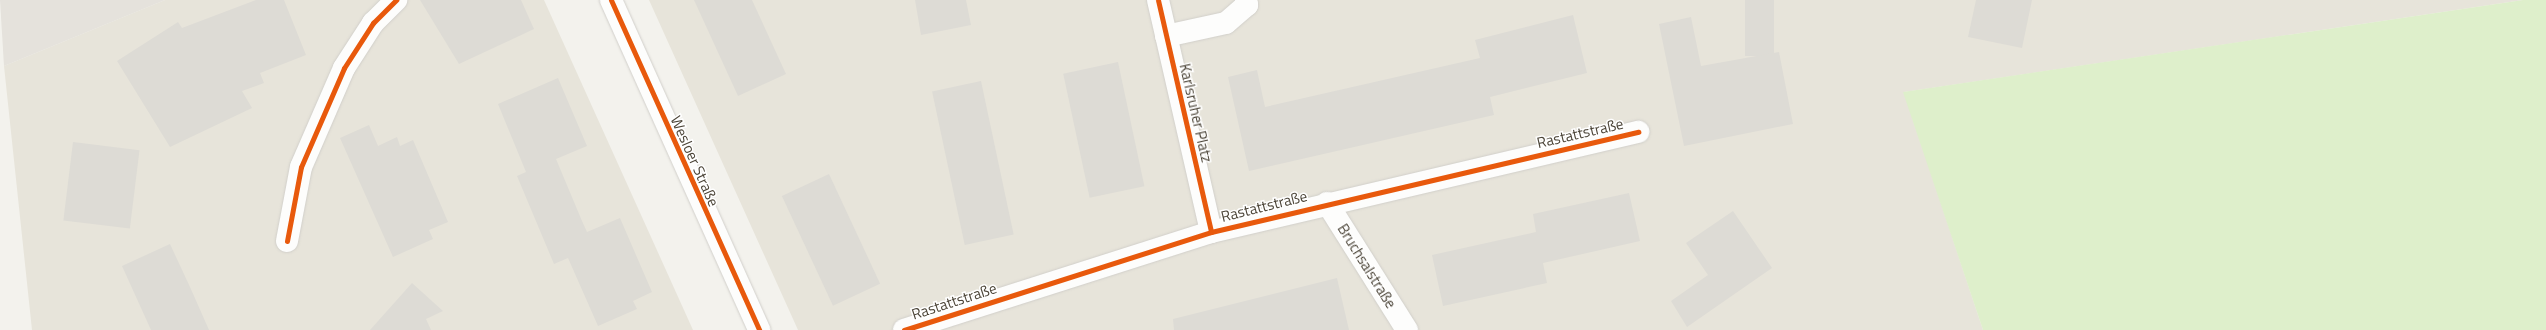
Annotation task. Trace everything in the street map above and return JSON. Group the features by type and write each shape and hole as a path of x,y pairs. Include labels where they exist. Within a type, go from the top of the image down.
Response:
{"street":[{"path":"287,241 301,167 344,68 373,23 396,0"},
{"name":"Wesloer Straße","path":"611,0 759,330"},
{"name":"Karlsruher Platz","path":"1158,0 1212,232"},
{"path":"1166,36 1226,23 1247,5 1246,0"},
{"name":"Rastattstraße","path":"904,330 1212,232 1327,203 1638,132"},
{"name":"Bruchsalstraße","path":"1327,203 1407,330"}],"shaded area":[{"path":"0,0 165,0 4,66"},
{"path":"165,0 544,0 693,330 32,330 4,66"},
{"path":"649,0 2523,0 1904,92 1983,330 798,330"}],"green space":[{"path":"2523,0 2546,0 2546,330 1983,330 1903,92"}],"building":[{"path":"256,0 284,0 306,55 260,73 264,83 242,91 252,108 170,147 117,61 178,22 182,28"},
{"path":"420,0 521,0 534,29 459,64"},
{"path":"694,0 752,0 786,74 738,96"},
{"path":"915,0 966,0 971,25 921,35"},
{"path":"1745,0 1774,0 1774,56 1745,56"},
{"path":"1976,0 2032,0 2022,48 1968,37"},
{"path":"1573,15 1587,73 1490,97 1494,115 1249,171 1228,77 1257,70 1265,107 1480,58 1475,40"},
{"path":"1691,17 1701,66 1779,52 1793,124 1684,146 1659,24"},
{"path":"1118,62 1144,186 1090,198 1063,74"},
{"path":"558,78 587,146 556,159 582,221 587,232 620,218 652,292 633,301 637,309 598,326 568,258 554,264 517,176 526,172 498,104"},
{"path":"981,81 1014,235 965,245 932,91"},
{"path":"369,125 378,146 397,137 400,146 413,140 448,222 429,230 433,239 393,257 340,138"},
{"path":"73,142 140,150 130,229 63,220"},
{"path":"829,174 880,284 833,306 782,196"},
{"path":"1629,193 1640,241 1543,263 1547,283 1443,306 1432,255 1536,232 1533,214"},
{"path":"1733,211 1772,268 1687,327 1671,301 1708,275 1686,243"},
{"path":"170,244 209,330 151,330 122,266"},
{"path":"1337,278 1349,330 1174,330 1173,319"},
{"path":"412,283 443,311 426,319 431,330 370,330"}],"cycle path":[{"path":"287,241 301,167 344,68 373,23 396,0"},
{"path":"611,0 759,330"},
{"path":"1158,0 1211,232"},
{"path":"904,330 1211,232 1638,132"}]}
